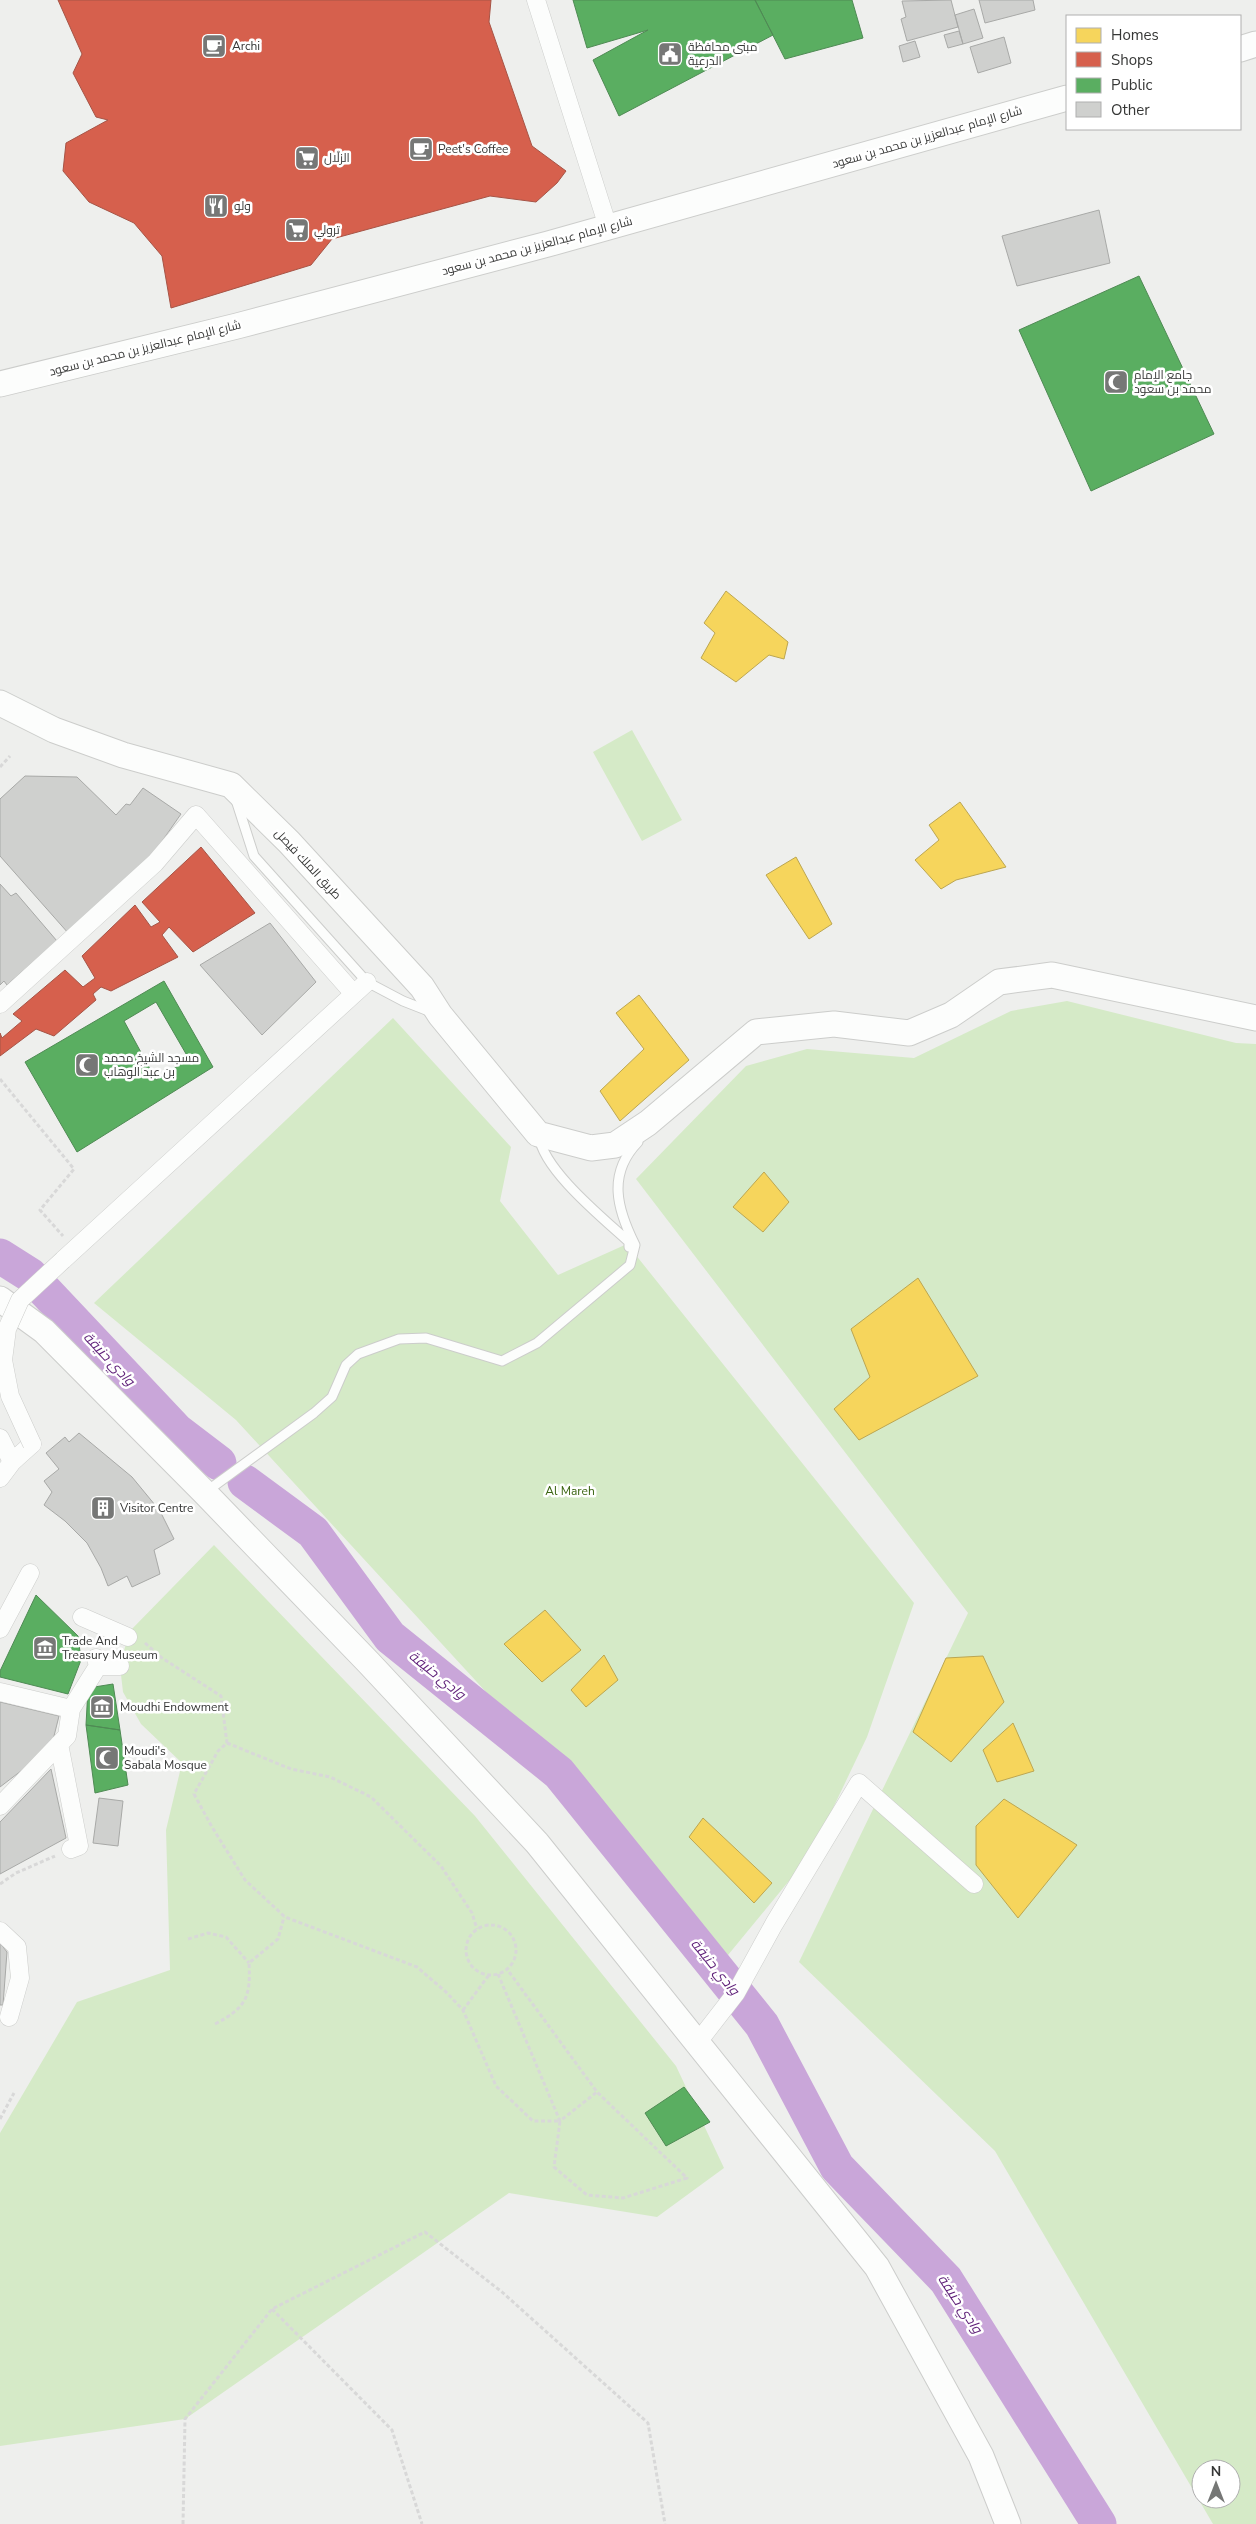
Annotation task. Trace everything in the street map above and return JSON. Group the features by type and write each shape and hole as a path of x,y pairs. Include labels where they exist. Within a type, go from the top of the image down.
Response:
{"street":[{"path":"536,0 608,227"},
{"path":"1241,49 1256,44"},
{"name":"شارع الإمام عبدالعزيز بن محمد بن سعود","path":"1,382 246,324 608,227 1066,98"},
{"name":"طريق الملك فيصل","path":"0,703 54,730 123,755 231,785 289,842 422,987 440,1015 538,1134"},
{"path":"0,1004 155,863 196,815 354,994"},
{"path":"538,1134 592,1148 615,1145 648,1123 756,1032 834,1024 909,1033 951,1015 999,982 1052,975 1256,1018"},
{"path":"0,1478 12,1462 32,1444 10,1396 3,1360 7,1329 20,1300 367,982"},
{"path":"0,1299 44,1331 204,1492 537,1843 877,2267 981,2456 1008,2524"},
{"path":"0,1438 12,1462"},
{"path":"0,1629 30,1573"},
{"path":"82,1617 128,1638"},
{"path":"0,1806 67,1736 71,1709 97,1662 120,1666"},
{"path":"0,1692 71,1709"},
{"path":"60,1744 79,1846 71,1849"},
{"path":"698,2042 736,1993 774,1924 859,1783 974,1884"},
{"path":"0,1931 17,1948 20,1978 8,2017"}],"lane":[{"path":"231,785 254,856 367,982 403,1001 440,1015"},
{"path":"204,1492 314,1413 332,1396 346,1365 358,1354 399,1339 426,1338 502,1360 537,1343 630,1265 635,1244 623,1221 618,1204 618,1173 629,1151 640,1139 648,1123"},
{"path":"538,1134 540,1145 546,1158 599,1215 629,1242 630,1265"}],"path":[{"path":"0,767 10,756"},
{"path":"0,1079 74,1169 40,1210 69,1255"},
{"path":"128,1638 144,1643 162,1658 221,1696 227,1743"},
{"path":"227,1743 218,1751 194,1794 245,1880 284,1916 417,1967 463,2010 496,2086 533,2122 560,2121 597,2092"},
{"path":"227,1743 291,1769 330,1777 371,1797 441,1866 472,1913 477,1929"},
{"path":"0,1884 16,1873 71,1849"},
{"path":"250,1964 278,1939 284,1916"},
{"path":"494,1925 505,1929 513,1937 516,1954 507,1969 498,1974 490,1975 475,1969 466,1954 469,1937 477,1929 494,1925"},
{"path":"188,1939 208,1932 226,1937 250,1964 250,1992 243,2004 233,2015 215,2024"},
{"path":"498,1974 560,2121 554,2167 587,2195 623,2198 688,2178 597,2092 507,1969"},
{"path":"463,2010 490,1975"},
{"path":"0,2119 14,2093"},
{"path":"183,2524 185,2419 272,2308 425,2232 502,2292 648,2423 665,2524"},
{"path":"272,2308 392,2430 422,2524"}],"green space":[{"path":"632,730 682,820 642,841 593,752"},
{"path":"1067,1001 1236,1043 1256,1044 1256,2524 1213,2524 1204,2509 1241,2509 1241,2459 1191,2459 1191,2486 995,2151 799,1962 968,1613 636,1179 746,1066 807,1049 914,1058 1011,1011"},
{"name":"Al Mareh","path":"393,1018 511,1147 500,1201 558,1275 627,1244 914,1603 867,1737 811,1854 728,1955 236,1420 94,1303"},
{"path":"214,1545 475,1816 676,2066 724,2168 657,2217 509,2193 185,2419 0,2446 0,2133 77,2002 170,1970 166,1830 182,1763 141,1724 123,1692 120,1666 129,1632"}],"building: Homes":[{"path":"726,591 788,642 784,659 769,655 736,682 701,658 715,633 704,623"},
{"path":"960,802 1006,867 956,880 941,889 915,860 939,840 929,825"},
{"path":"796,857 832,924 809,939 766,875"},
{"path":"639,995 689,1060 620,1121 600,1091 644,1049 616,1013"},
{"path":"764,1172 789,1202 763,1232 733,1207"},
{"path":"918,1278 978,1376 859,1440 834,1409 870,1377 851,1329"},
{"path":"545,1610 581,1650 542,1682 504,1644"},
{"path":"604,1655 618,1680 586,1707 571,1690"},
{"path":"983,1656 1004,1702 951,1762 913,1732 946,1658"},
{"path":"1013,1723 1034,1771 997,1782 983,1750"},
{"path":"1004,1799 1077,1845 1018,1918 976,1865 976,1826"},
{"path":"703,1818 772,1883 754,1903 689,1837"}],"building: Shops":[{"name":"الزلّال","path":"58,0 491,0 489,22 532,146 566,171 557,183 536,202 490,196 332,239 311,265 171,308 162,256 134,223 89,202 63,171 66,143 108,120 96,117 73,73 82,54"},
{"path":"201,847 255,913 193,952 169,927 162,935 178,957 111,991 101,987 93,994 96,1000 54,1036 36,1029 0,1056 0,1033 2,1038 22,1021 13,1014 65,970 83,987 95,978 82,956 135,905 151,927 160,922 142,902"}],"building: Public":[{"name":"مبنى محافظة الدرعية","path":"573,0 755,0 773,35 619,116 593,60 648,30 587,48"},
{"path":"755,0 852,0 863,38 785,59"},
{"name":"جامع الإمام محمد بن سعود","path":"1139,276 1214,434 1091,491 1019,330"},
{"name":"مسجد الشيخ محمد بن عبد الوهاب","path":"164,981 213,1067 77,1152 25,1062","holes":["156,1002 189,1059 156,1080 124,1021"]},
{"name":"Trade And Treasury Museum","path":"36,1595 78,1636 81,1660 68,1694 0,1677 0,1671"},
{"name":"Moudhi Endowment","path":"113,1684 120,1730 86,1725 88,1688"},
{"name":"Moudi's Sabala Mosque","path":"86,1725 120,1730 128,1785 95,1793"},
{"path":"684,2087 710,2122 666,2146 645,2113"}],"building: Other":[{"path":"951,0 958,27 907,41 901,19 906,17 902,1"},
{"path":"979,0 1033,0 1035,10 985,23"},
{"path":"974,9 983,38 963,44 955,15"},
{"path":"959,31 963,44 948,48 944,35"},
{"path":"1004,37 1011,63 978,73 970,47"},
{"path":"915,41 920,57 903,62 899,46"},
{"path":"1099,210 1110,263 1017,286 1002,236"},
{"path":"25,776 77,777 116,815 126,804 130,805 143,788 181,814 146,864 69,934 0,856 0,799"},
{"path":"0,884 11,896 16,893 57,941 7,985 4,981 0,985"},
{"path":"270,923 316,982 262,1035 200,965"},
{"name":"Visitor Centre","path":"79,1433 132,1477 160,1511 174,1539 154,1550 160,1574 132,1587 127,1576 108,1586 101,1568 87,1543 65,1521 44,1505 52,1492 44,1481 59,1469 46,1453 65,1437 69,1442"},
{"path":"0,1702 59,1716 51,1748 0,1787"},
{"path":"51,1769 66,1838 0,1874 0,1822"},
{"path":"99,1798 123,1801 118,1846 93,1843"},
{"path":"0,1943 7,1952 3,2005 0,2005"}],"waterway":[{"name":"وادي حنيفة","path":"0,1256 30,1275 177,1431 219,1463"},
{"name":"وادي حنيفة","path":"245,1482 313,1532 390,1637 559,1773 762,2025 837,2167 946,2280 1099,2524"}],"place":[{"name":"Archi","path":"214,46"},
{"name":"مبنى محافظة الدرعية","path":"670,54"},
{"name":"Peet's Coffee","path":"421,149"},
{"name":"الزلّال","path":"307,158"},
{"name":"ولو","path":"216,206"},
{"name":"ترولي","path":"297,230"},
{"name":"جامع الإمام محمد بن سعود","path":"1116,382"},
{"name":"مسجد الشيخ محمد بن عبد الوهاب","path":"87,1065"},
{"name":"Visitor Centre","path":"103,1508"},
{"name":"Trade And Treasury Museum","path":"45,1648"},
{"name":"Moudhi Endowment","path":"102,1707"},
{"name":"Moudi's Sabala Mosque","path":"107,1758"}]}
